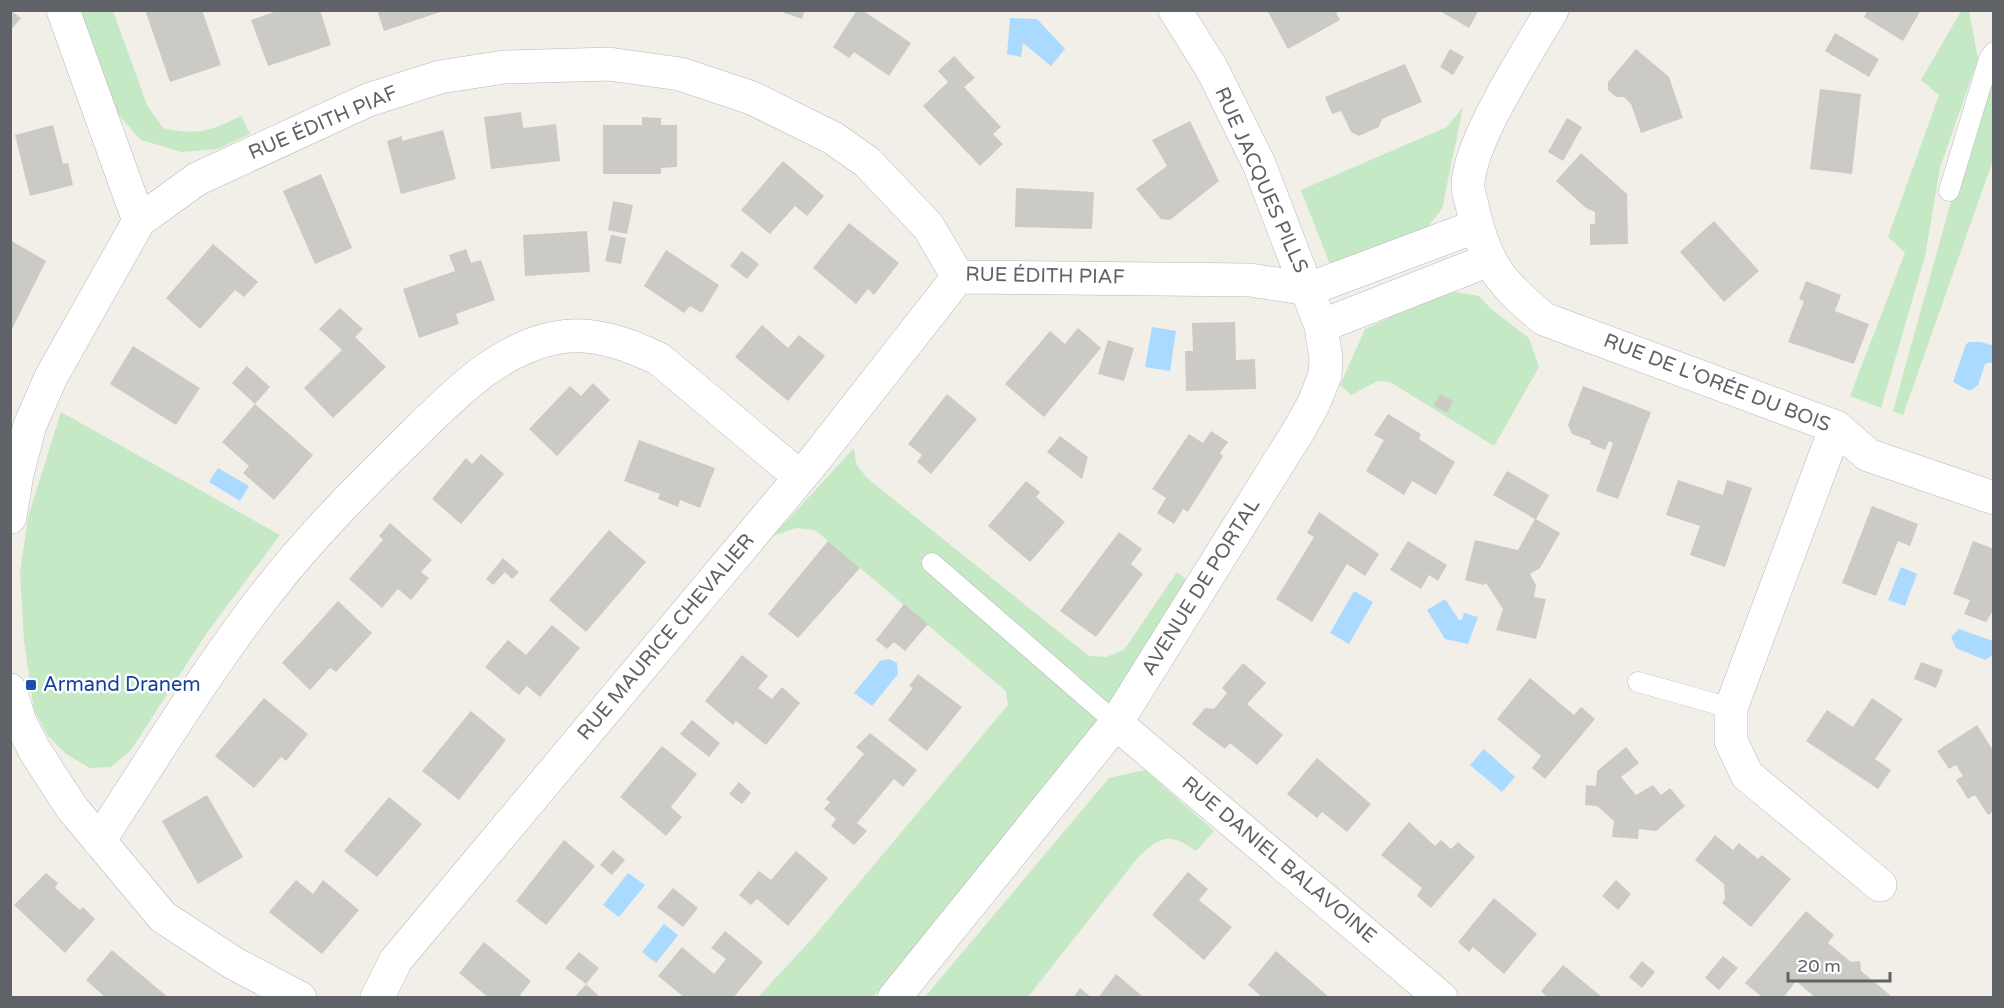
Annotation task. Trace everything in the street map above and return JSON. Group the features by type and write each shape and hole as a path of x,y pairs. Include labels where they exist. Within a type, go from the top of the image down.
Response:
{"street":[{"path":"63,10 138,221"},
{"name":"RUE JACQUES PILLS","path":"1175,10 1212,69 1259,164 1309,289"},
{"name":"RUE DE L'ORÉE DU BOIS","path":"1552,10 1481,138 1468,184 1477,226 1489,260 1507,288 1544,319 1836,427 1869,455 1994,498"},
{"name":"RUE ÉDITH PIAF","path":"10,517 17,474 30,425 51,377 138,221 197,179 368,100 440,77 472,71 542,64 609,64 649,68 716,84 792,116 833,138 867,162 928,226 958,277 1250,280 1309,289"},
{"path":"1309,289 1477,226"},
{"path":"1321,326 1489,260"},
{"name":"RUE MAURICE CHEVALIER","path":"377,998 396,960 800,477 958,277"},
{"name":"AVENUE DE PORTAL","path":"894,998 1116,723 1314,403 1324,375 1326,359 1321,326 1309,289"},
{"path":"99,841 223,653 310,540 440,409 472,381 507,357 555,338 582,336 632,346 659,359 800,477"},
{"path":"1836,427 1731,708 1731,741 1747,775 1880,885"},
{"path":"11,692 20,722 35,752 72,808 163,917 235,964 300,998"},
{"name":"RUE DANIEL BALAVOINE","path":"1116,723 1441,998"}],"lane":[{"path":"1949,191 1989,59 1994,52"},
{"path":"932,563 1116,723"},
{"path":"1638,682 1731,708"}],"green space":[{"path":"79,11 113,11 147,105 163,128 186,132 204,131 241,116 250,134 218,149 182,152 141,140 117,113"},
{"path":"1961,11 1969,11 1978,59 1940,168 1925,256 1881,408 1850,396 1905,253 1888,237 1939,95 1921,80"},
{"path":"1993,76 1993,160 1903,415 1893,411 1960,169"},
{"path":"1463,107 1442,209 1421,235 1339,270 1329,262 1301,190 1447,127"},
{"path":"1455,292 1479,296 1491,309 1529,338 1539,367 1494,446 1390,382 1378,381 1351,395 1340,385 1365,329 1428,300"},
{"path":"61,412 280,535 208,631 131,750 111,767 90,768 66,754 48,736 34,710 24,641 20,572 28,517"},
{"path":"854,448 856,464 867,478 1089,656 1106,657 1124,650 1177,572 1189,582 1096,726 873,997 757,998 811,940 1008,705 1006,691 815,530 796,528 773,536"},
{"path":"1145,770 1214,831 1196,851 1180,841 1167,839 1154,844 1139,856 1028,997 925,997 1109,778"}],"water":[{"path":"1010,18 1037,19 1065,49 1051,66 1023,43 1021,57 1007,54"},
{"path":"1152,327 1176,331 1170,371 1145,367"},
{"path":"1981,342 1994,346 1993,362 1985,364 1978,385 1970,391 1953,382 1966,344"},
{"path":"218,468 249,486 240,501 209,482"},
{"path":"1901,567 1917,574 1905,606 1888,600"},
{"path":"1354,591 1373,602 1349,644 1330,633"},
{"path":"1445,599 1459,620 1462,620 1464,613 1478,617 1468,644 1445,639 1427,610"},
{"path":"1959,629 1993,641 1993,655 1985,660 1956,648 1951,637"},
{"path":"889,659 897,663 898,674 872,706 854,693 880,661"},
{"path":"1484,749 1515,777 1502,792 1470,765"},
{"path":"628,873 645,885 619,917 603,905"},
{"path":"664,924 678,935 656,963 642,952"}],"building":[{"path":"10,10 21,18 10,31"},
{"path":"145,10 202,10 221,65 170,82"},
{"path":"280,10 320,10 331,45 268,66 251,20"},
{"path":"377,10 443,10 443,11 384,31"},
{"path":"776,10 805,10 802,19"},
{"path":"857,10 862,10 911,43 889,76 854,52 849,58 833,47"},
{"path":"1267,10 1341,10 1336,13 1340,20 1288,49"},
{"path":"1438,10 1479,10 1469,28"},
{"path":"1868,10 1921,10 1903,41 1864,17"},
{"path":"1835,33 1879,59 1869,77 1825,51"},
{"path":"1450,49 1464,57 1453,75 1440,67"},
{"path":"1636,49 1669,77 1683,118 1641,133 1631,104 1624,97 1616,97 1608,90 1608,82"},
{"path":"954,56 975,78 964,87 1001,127 993,134 1003,144 980,166 923,106 948,82 938,71"},
{"path":"1405,64 1422,102 1382,119 1379,127 1359,136 1351,132 1341,111 1332,114 1325,97"},
{"path":"1820,89 1861,94 1852,174 1810,169"},
{"path":"521,112 523,128 556,124 560,161 491,169 484,117"},
{"path":"642,117 661,118 661,125 677,125 677,167 661,168 661,174 603,174 603,125 642,125"},
{"path":"1567,118 1582,127 1563,161 1548,152"},
{"path":"1190,121 1219,181 1170,220 1161,219 1136,189 1167,166 1152,140"},
{"path":"53,125 63,164 68,163 73,185 30,196 15,135"},
{"path":"443,130 456,179 401,194 387,141 402,136 402,141"},
{"path":"1581,153 1627,194 1628,244 1590,245 1590,224 1595,224 1595,212 1586,208 1556,181"},
{"path":"783,161 824,196 807,216 795,206 770,234 741,210"},
{"path":"321,174 352,248 315,264 283,191"},
{"path":"1016,188 1094,192 1092,229 1015,227"},
{"path":"613,201 633,205 627,234 608,230"},
{"path":"1714,221 1759,271 1724,302 1680,252"},
{"path":"849,223 899,263 874,295 868,289 856,304 813,268"},
{"path":"587,231 590,272 525,276 523,235"},
{"path":"611,235 626,238 621,264 605,261"},
{"path":"10,240 46,261 12,329 10,328"},
{"path":"213,244 258,282 244,297 235,290 200,329 166,298"},
{"path":"466,249 471,263 481,260 495,300 456,314 459,324 419,338 403,289 455,271 449,255"},
{"path":"666,250 719,285 702,313 690,306 684,313 644,286"},
{"path":"742,251 759,264 747,279 730,266"},
{"path":"1806,281 1841,295 1835,311 1869,324 1854,364 1788,342 1804,301 1799,299"},
{"path":"340,308 363,329 355,337 386,367 333,418 304,388 342,350 319,329"},
{"path":"1235,322 1236,360 1255,359 1256,389 1186,391 1185,351 1193,351 1192,323"},
{"path":"762,325 788,348 799,335 825,356 788,401 735,357"},
{"path":"1078,328 1101,348 1044,417 1005,384 1050,331 1065,344"},
{"path":"1108,340 1134,348 1124,381 1098,374"},
{"path":"133,346 200,388 176,425 110,384"},
{"path":"247,366 270,387 255,404 232,383"},
{"path":"593,383 610,400 557,456 529,429 570,386 581,396"},
{"path":"1583,386 1651,412 1618,499 1596,491 1613,443 1609,441 1605,450 1590,444 1591,441 1572,434 1568,425"},
{"path":"947,394 977,419 931,474 917,462 922,455 908,444"},
{"path":"1440,394 1453,401 1447,413 1434,406"},
{"path":"255,404 313,455 274,500 243,473 249,466 222,442"},
{"path":"1388,414 1421,434 1419,439 1455,462 1436,495 1412,481 1404,495 1366,471 1384,440 1374,435"},
{"path":"1211,431 1228,442 1220,453 1223,456 1188,512 1183,509 1174,524 1157,513 1166,498 1152,489 1189,434 1203,443"},
{"path":"1060,436 1088,457 1082,479 1047,452"},
{"path":"639,440 715,468 700,508 680,500 678,507 658,499 660,494 624,481"},
{"path":"481,454 504,474 461,524 432,499 466,458 472,464"},
{"path":"1507,471 1549,495 1536,519 1560,533 1540,568 1530,574 1536,585 1534,597 1546,599 1536,639 1496,630 1503,609 1486,583 1483,585 1465,580 1475,540 1518,550 1535,519 1493,495"},
{"path":"1678,480 1723,495 1727,480 1752,488 1725,567 1690,555 1700,526 1666,515"},
{"path":"1026,481 1040,492 1036,497 1065,522 1030,562 988,526"},
{"path":"1872,506 1918,524 1910,546 1898,541 1876,596 1842,583"},
{"path":"1319,512 1379,554 1365,576 1347,564 1312,622 1276,599 1314,537 1307,533"},
{"path":"390,523 432,560 421,572 429,578 411,600 398,589 382,608 349,579 383,540 379,536"},
{"path":"609,530 646,562 586,632 549,600"},
{"path":"1119,532 1142,549 1131,564 1143,574 1096,637 1060,611"},
{"path":"828,541 860,568 798,638 768,614"},
{"path":"1408,541 1447,565 1438,581 1429,575 1421,589 1390,570"},
{"path":"1973,541 1994,549 1994,609 1986,622 1964,614 1970,600 1953,594"},
{"path":"503,558 519,572 512,579 505,572 493,585 486,579"},
{"path":"338,601 372,633 336,672 330,668 310,690 282,663"},
{"path":"904,604 928,624 905,651 894,642 887,649 876,640"},
{"path":"552,625 580,648 540,697 527,686 519,695 485,667 508,640 526,655"},
{"path":"742,655 768,676 758,688 772,699 782,687 800,703 766,745 736,721 733,725 705,701"},
{"path":"1921,662 1943,670 1936,688 1914,679"},
{"path":"1243,663 1266,683 1247,704 1283,735 1257,765 1230,743 1225,749 1192,724 1205,708 1214,709 1227,693 1222,688"},
{"path":"918,674 962,707 927,751 888,720 913,688 909,686"},
{"path":"1530,678 1574,715 1581,707 1595,719 1545,779 1532,768 1541,756 1497,719"},
{"path":"264,698 308,734 286,761 281,757 254,788 215,756"},
{"path":"1872,698 1903,719 1875,759 1891,770 1878,789 1806,741 1827,710 1853,727"},
{"path":"471,711 506,740 459,800 422,771"},
{"path":"692,720 720,743 709,757 680,734"},
{"path":"1977,725 1994,752 1994,811 1988,815 1975,795 1968,799 1956,780 1963,776 1956,765 1949,769 1937,751"},
{"path":"870,733 917,770 903,787 894,779 857,823 867,831 854,845 831,826 836,819 824,809 830,802 826,799 864,754 856,747"},
{"path":"662,746 697,774 671,807 682,817 666,836 620,797"},
{"path":"1626,747 1639,763 1621,777 1636,795 1653,785 1661,795 1670,788 1685,806 1656,831 1639,829 1638,839 1612,837 1614,821 1597,806 1585,805 1586,785 1596,786 1597,771"},
{"path":"1317,758 1371,804 1347,832 1322,812 1317,818 1287,794"},
{"path":"739,782 751,793 742,804 729,794"},
{"path":"207,795 243,857 198,884 162,821"},
{"path":"389,797 422,824 377,877 344,851"},
{"path":"1409,822 1435,846 1441,840 1451,849 1458,842 1475,857 1431,908 1417,896 1422,888 1381,855"},
{"path":"1715,835 1733,850 1739,843 1758,859 1762,855 1791,879 1751,927 1722,903 1725,899 1724,884 1695,860"},
{"path":"564,840 595,866 546,925 516,901"},
{"path":"613,850 625,860 612,875 600,865"},
{"path":"796,851 828,878 788,926 757,899 751,905 739,895 759,871 771,880"},
{"path":"1188,872 1208,889 1199,900 1232,927 1204,960 1152,915"},
{"path":"46,873 58,883 55,888 80,910 83,907 95,919 65,953 14,905"},
{"path":"296,880 313,894 323,880 359,910 322,954 269,912"},
{"path":"1616,880 1631,894 1618,910 1602,896"},
{"path":"673,888 698,908 683,927 657,907"},
{"path":"1494,898 1537,934 1504,974 1473,947 1469,952 1458,942"},
{"path":"1806,911 1834,935 1828,943 1851,962 1860,961 1861,971 1890,995 1887,998 1816,998 1796,981 1783,998 1763,998 1745,983"},
{"path":"725,931 763,962 733,998 685,998 658,976 682,947 714,974 726,959 711,948"},
{"path":"484,942 531,981 520,995 524,998 489,998 459,973"},
{"path":"112,950 169,998 106,998 86,980"},
{"path":"1276,951 1330,998 1263,998 1248,985"},
{"path":"579,952 599,968 586,984 565,968"},
{"path":"1723,956 1738,968 1719,990 1705,978"},
{"path":"1642,961 1655,972 1642,988 1629,977"},
{"path":"1563,965 1603,998 1548,998 1541,991"},
{"path":"1116,974 1141,995 1139,998 1098,998"},
{"path":"586,984 601,998 574,998"},
{"path":"1080,988 1092,998 1073,998"}],"place":[{"name":"Armand Dranem","path":"31,685"}]}
